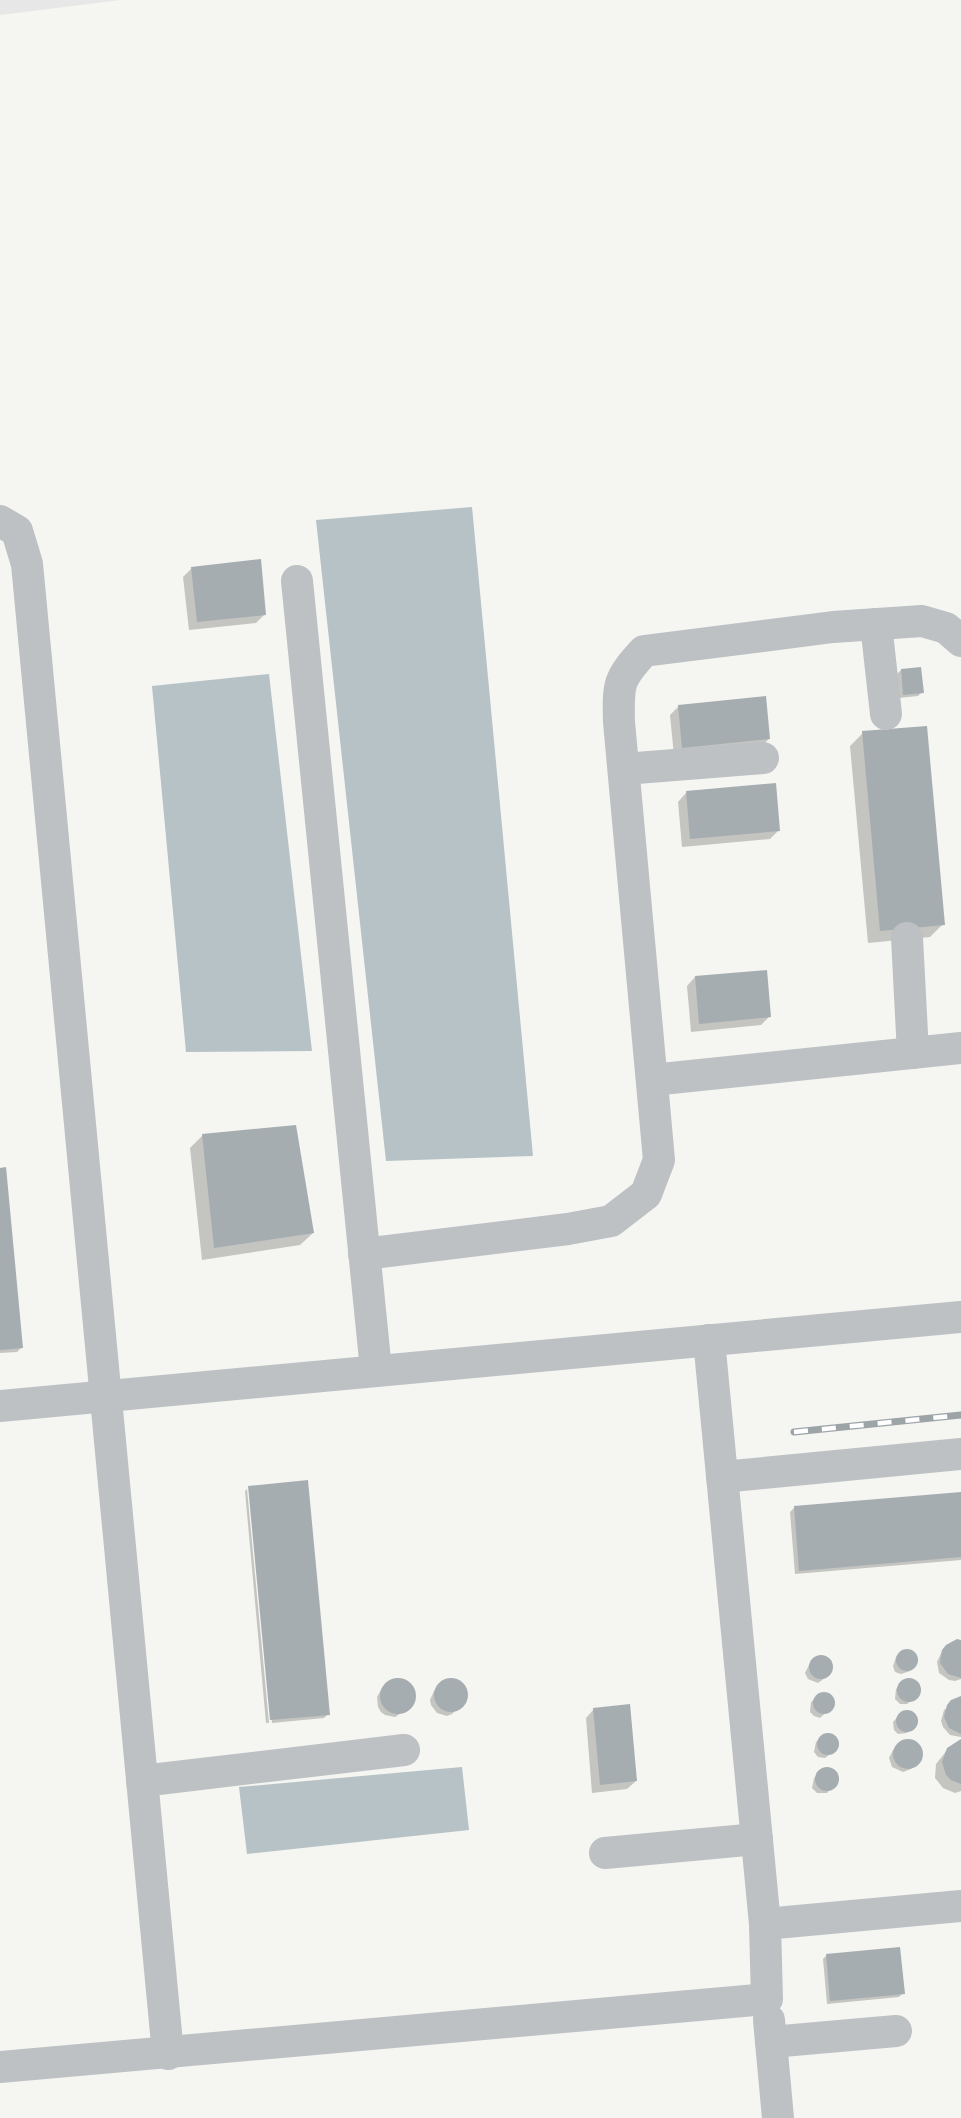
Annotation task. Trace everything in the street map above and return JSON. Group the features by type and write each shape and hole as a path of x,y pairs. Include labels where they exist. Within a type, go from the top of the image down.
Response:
{"lane":[{"path":"0,521 17,531 27,564 168,2054"},
{"path":"297,581 376,1370"},
{"path":"364,1254 568,1229 611,1221 646,1194 659,1160 618,689 626,671 644,651 821,628 961,617"},
{"path":"922,621 946,628 961,641"},
{"path":"876,624 886,714"},
{"path":"624,769 763,758"},
{"path":"907,938 913,1053"},
{"path":"652,1080 961,1048"},
{"path":"0,1406 961,1317"},
{"path":"709,1341 765,1924 767,1999 778,2118"},
{"path":"722,1477 961,1454"},
{"path":"142,1781 404,1750"},
{"path":"605,1853 757,1839"},
{"path":"765,1924 961,1905"},
{"path":"0,2067 168,2054 767,1999"},
{"path":"771,2042 896,2031"}],"shaded area":[{"path":"0,0 120,0 0,15"},
{"path":"472,507 533,1156 386,1161 316,520"},
{"path":"269,674 312,1051 186,1052 152,686"},
{"path":"462,1767 469,1830 247,1854 239,1787"}],"building":[{"path":"261,559 266,615 197,622 191,567"},
{"path":"921,667 924,693 903,695 901,669"},
{"path":"766,696 770,739 682,748 678,705"},
{"path":"927,726 945,925 880,931 862,731"},
{"path":"776,783 780,831 690,839 686,791"},
{"path":"767,970 771,1017 699,1024 695,976"},
{"path":"296,1125 314,1233 214,1248 202,1134"},
{"path":"6,1167 23,1348 0,1350 0,1168"},
{"path":"308,1480 330,1715 270,1720 248,1486"},
{"path":"961,1492 961,1557 799,1571 794,1506"},
{"path":"957,1639 961,1640 961,1678 948,1674 940,1663 942,1650"},
{"path":"903,1649 911,1649 918,1656 918,1664 911,1671 903,1671 896,1664 896,1656"},
{"path":"816,1655 826,1655 833,1662 833,1672 826,1679 816,1679 809,1672 809,1662"},
{"path":"398,1678 411,1683 416,1696 411,1709 398,1714 385,1709 380,1696 385,1683"},
{"path":"451,1678 463,1683 468,1695 463,1707 451,1712 439,1707 434,1695 439,1683"},
{"path":"909,1678 917,1682 921,1690 917,1698 909,1702 901,1698 897,1690 901,1682"},
{"path":"820,1692 828,1692 835,1699 835,1707 828,1714 820,1714 813,1707 813,1699"},
{"path":"961,1696 961,1734 949,1728 944,1717 951,1700"},
{"path":"630,1704 637,1781 600,1785 593,1708"},
{"path":"907,1710 915,1713 918,1721 915,1729 907,1732 899,1729 896,1721 899,1713"},
{"path":"824,1733 832,1733 839,1740 839,1748 832,1755 824,1755 817,1748 817,1740"},
{"path":"908,1739 914,1740 922,1748 922,1760 914,1768 908,1769 902,1768 894,1760 893,1754 894,1748 902,1740"},
{"path":"961,1739 961,1784 946,1775 942,1762 947,1748"},
{"path":"827,1767 832,1768 838,1774 838,1784 832,1790 827,1791 822,1790 816,1784 815,1779 816,1774 822,1768"},
{"path":"900,1947 905,1994 830,2001 826,1954"}],"railway":[{"path":"794,1432 961,1415"}]}
